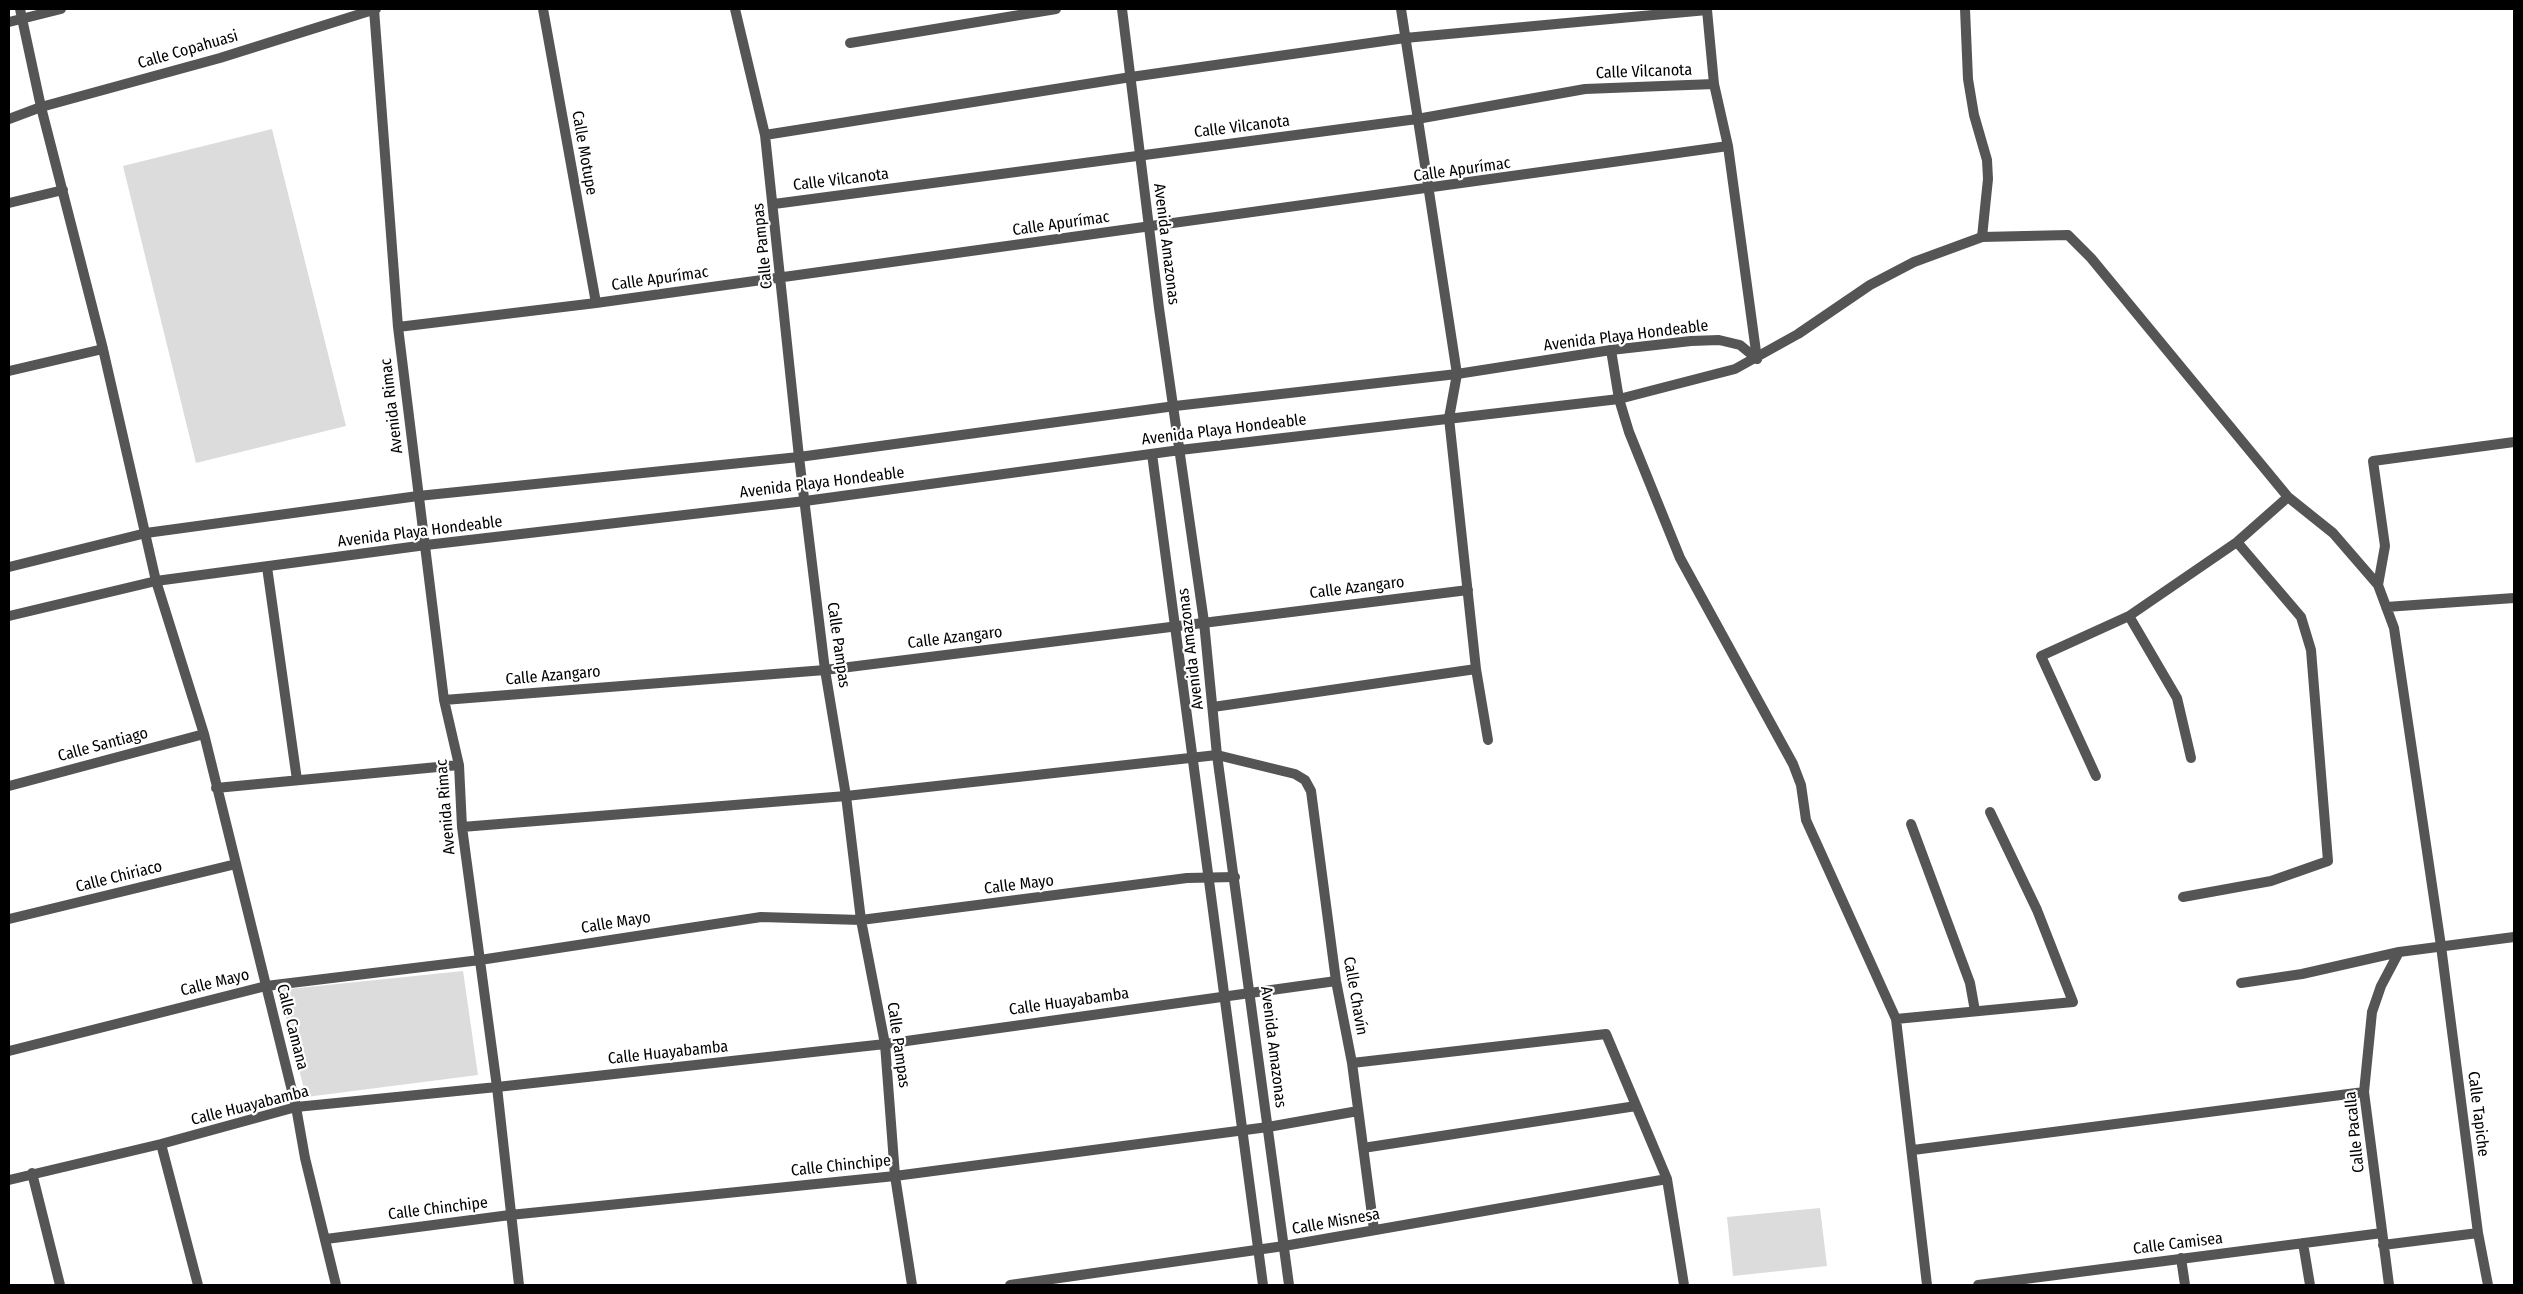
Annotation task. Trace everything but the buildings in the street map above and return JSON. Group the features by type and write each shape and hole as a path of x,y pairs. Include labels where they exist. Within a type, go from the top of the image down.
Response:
{"street":[{"path":"9,22 22,14 60,9"},
{"name":"Calle Copahuasi","path":"9,119 41,107 220,58 375,9"},
{"name":"Avenida Rimac","path":"375,9 398,327 444,700 459,764 462,827 497,1087 519,1285"},
{"name":"Calle Motupe","path":"543,9 596,303"},
{"name":"Calle Pampas","path":"735,9 765,134 825,670 846,796 861,920 886,1044 895,1176 912,1285"},
{"path":"850,43 1056,9"},
{"name":"Avenida Amazonas","path":"1122,9 1149,228 1204,622 1217,755 1289,1285"},
{"path":"1400,9 1457,374 1450,418 1476,669 1488,740"},
{"path":"1965,9 1968,80 1974,115 1987,160 1988,179 1982,237"},
{"path":"765,134 1131,77 1405,38 1708,10 1714,84 1728,146 1757,359 1870,285 1914,262 1982,237 2068,235 2091,258 2288,497 2333,534 2378,585"},
{"name":"Calle Camana","path":"22,14 41,107 102,349 156,581 204,734 296,1107 305,1158 336,1285"},
{"name":"Calle Vilcanota","path":"774,204 1417,120 1599,88 1714,84"},
{"name":"Calle Apurímac","path":"398,327 782,278 1428,190 1728,146"},
{"path":"9,203 63,190"},
{"name":"Avenida Playa Hondeable","path":"9,568 146,534 418,496 800,457 1174,406 1457,374 1612,350 1691,341 1719,340 1740,345 1757,359 1708,378 1619,399 1180,450 805,501 426,545 156,581 9,616"},
{"path":"9,371 102,349"},
{"path":"1612,350 1619,399 1629,432 1680,558 1794,764 1801,785 1806,820 1896,1019 1913,1150 1927,1285"},
{"path":"2378,585 2385,546 2373,461 2514,442"},
{"name":"Avenida Amazonas","path":"1152,454 1263,1285"},
{"path":"2096,776 2041,656 2129,616 2236,542 2288,497"},
{"path":"2183,897 2271,881 2328,861 2308,642 2302,617 2236,542"},
{"path":"267,567 297,780"},
{"name":"Calle Tapiche","path":"2378,585 2394,628 2441,946 2478,1233 2488,1285"},
{"name":"Calle Azangaro","path":"444,700 825,670 1468,590"},
{"path":"2386,608 2514,599"},
{"path":"2129,616 2178,698 2191,758"},
{"path":"1213,707 1476,669"},
{"name":"Calle Santiago","path":"9,786 204,734"},
{"path":"462,827 846,796 1217,755"},
{"name":"Calle Chavín","path":"1217,755 1295,774 1305,780 1311,791 1336,981 1352,1063 1374,1230"},
{"path":"216,788 459,764"},
{"path":"1896,1019 2072,1002 2037,910 1990,812"},
{"path":"1911,824 1970,983 1976,1011"},
{"name":"Calle Chiriaco","path":"9,919 236,864"},
{"name":"Calle Mayo","path":"9,1051 266,986 480,960 762,917 861,920 1187,878 1235,877"},
{"path":"2241,983 2302,974 2399,952 2514,937"},
{"name":"Calle Pacalla","path":"2389,1285 2364,1092 2372,1012 2381,986 2399,952"},
{"name":"Calle Huayabamba","path":"9,1180 160,1144 296,1107 886,1044 1250,991 1336,981"},
{"path":"1352,1063 1606,1034 1667,1179 1684,1285"},
{"path":"1913,1150 2364,1092"},
{"path":"1363,1148 1636,1106"},
{"name":"Calle Chinchipe","path":"326,1239 510,1215 895,1176 1243,1131 1358,1110"},
{"path":"160,1144 198,1285"},
{"path":"32,1173 60,1285"},
{"name":"Calle Misnesa","path":"1010,1285 1284,1246 1667,1179"},
{"name":"Calle Camisea","path":"1978,1285 2382,1232"},
{"path":"2383,1245 2478,1233"},
{"path":"2303,1243 2310,1285"},
{"path":"2181,1258 2185,1285"},
{"path":"2058,1274 2059,1285"}],"shaded area":[{"path":"272,129 346,426 196,463 123,166"},
{"path":"463,971 478,1075 306,1097 279,990"},
{"path":"1820,1208 1827,1266 1733,1276 1727,1217"}]}
